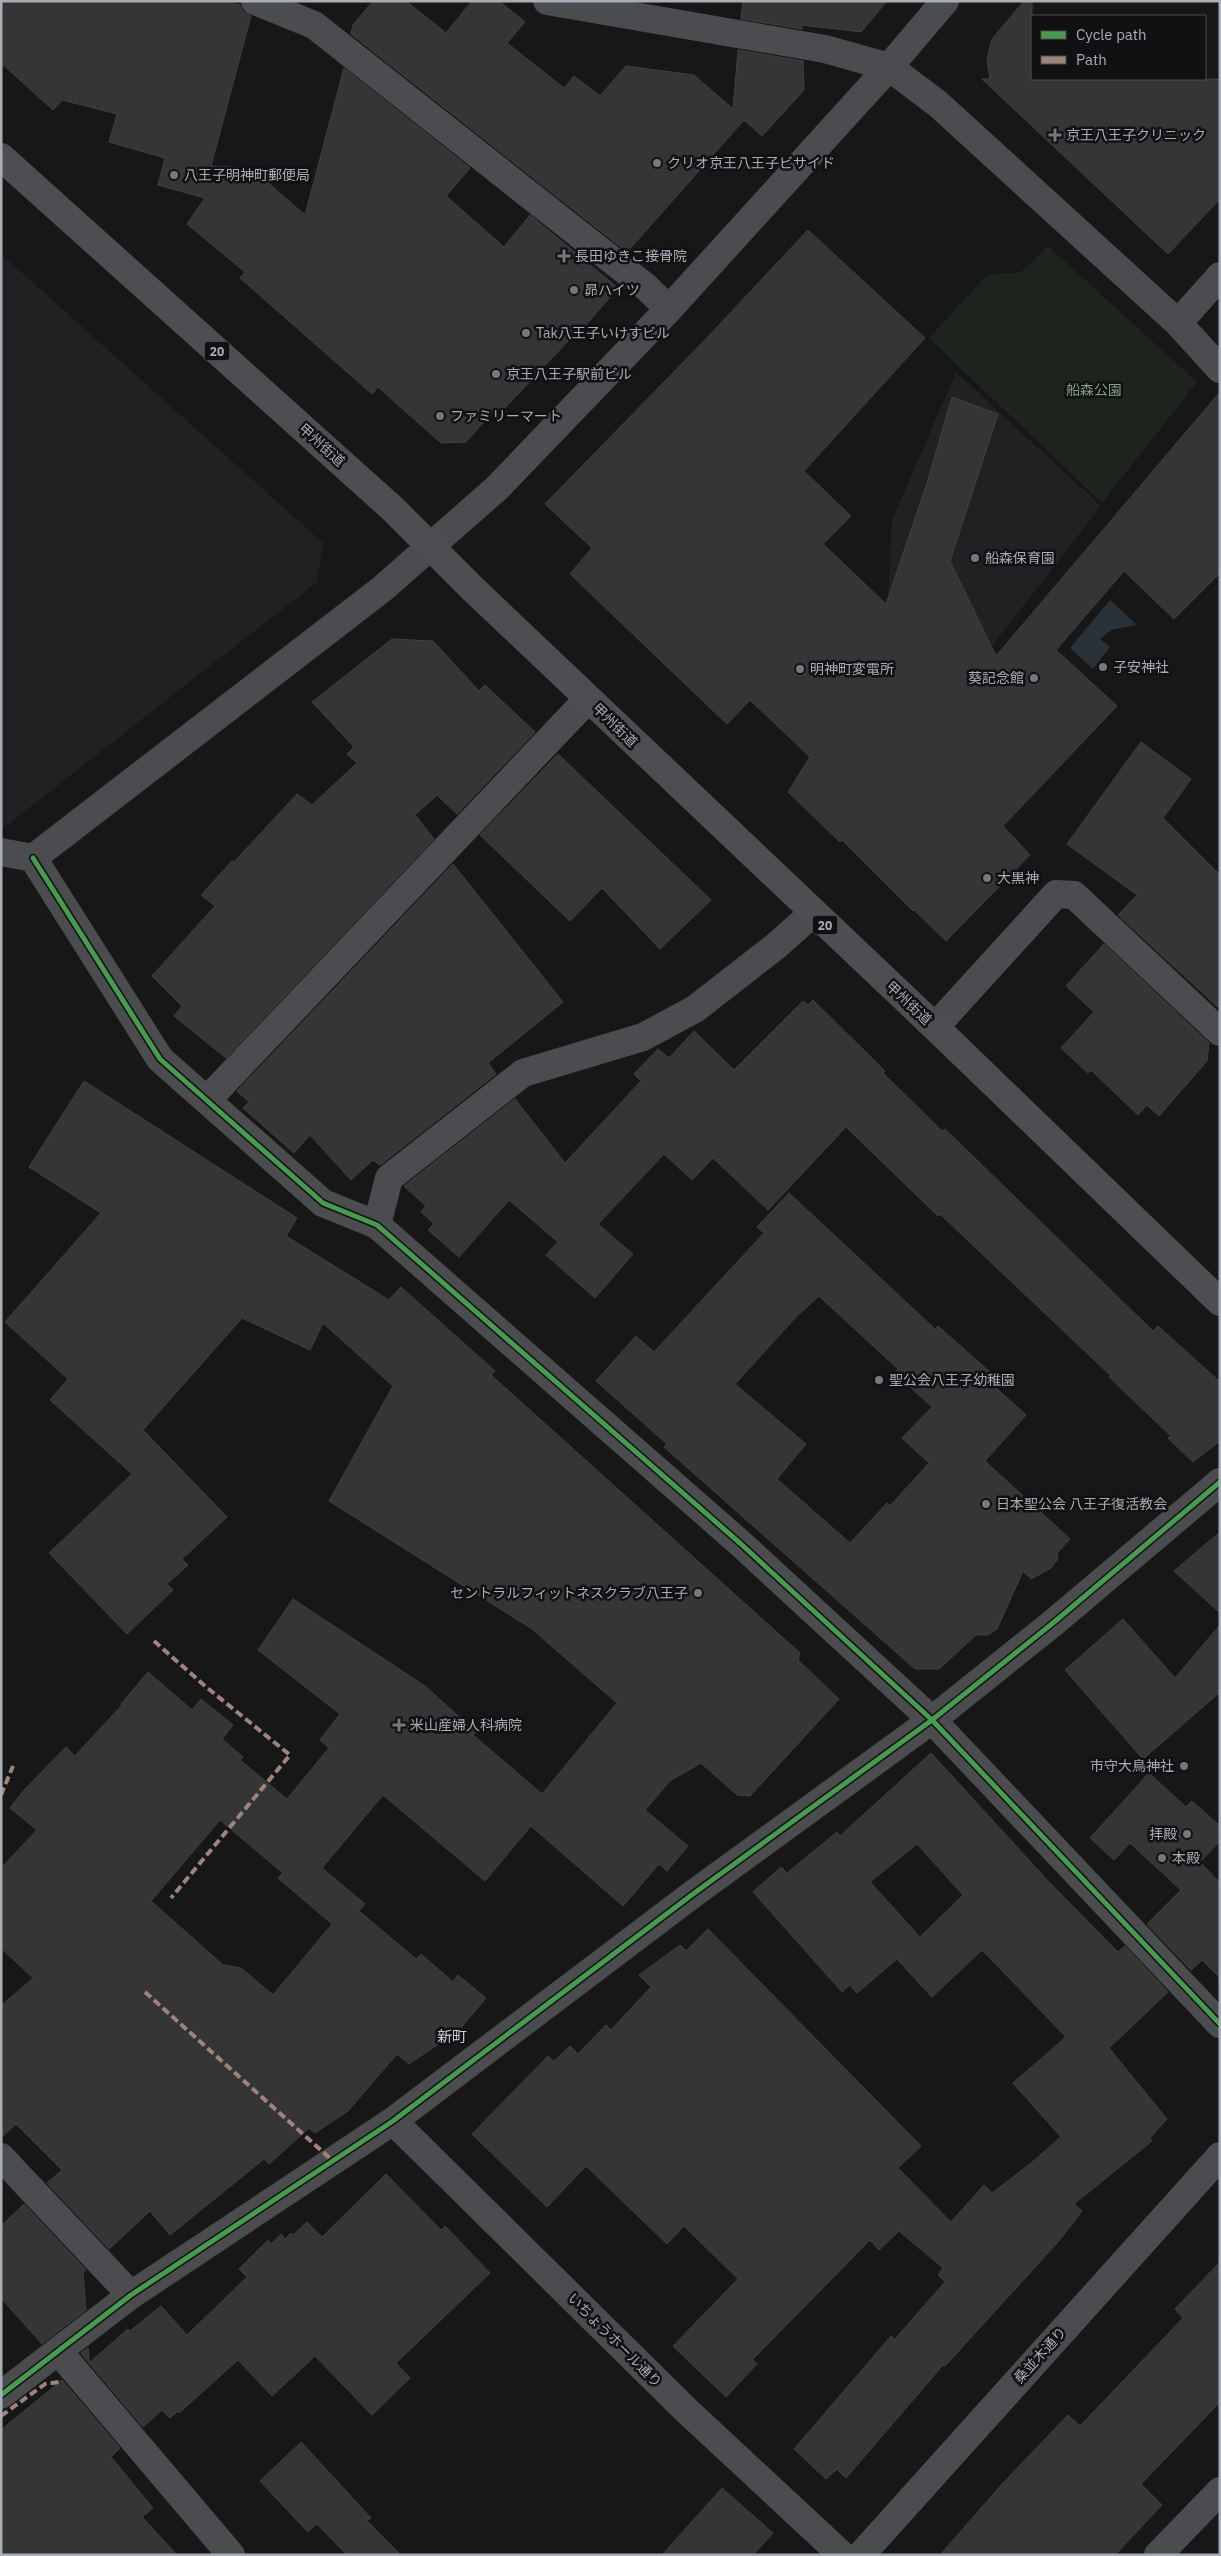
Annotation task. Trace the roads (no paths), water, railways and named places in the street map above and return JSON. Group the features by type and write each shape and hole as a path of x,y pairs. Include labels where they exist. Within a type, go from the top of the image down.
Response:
{"highway":[{"name":"甲州街道","path":"1,157 394,510 588,699 935,1027 1220,1302"}],"street":[{"path":"255,1 314,25 646,287 669,309"},
{"path":"547,1 582,5 825,49 889,67 938,104 1178,323 1220,369"},
{"path":"32,858 382,589 497,488 669,309 889,67 944,1"},
{"path":"1178,323 1220,276"},
{"path":"207,1100 588,699"},
{"path":"1,852 32,858 160,1059 323,1203 377,1225 740,1544 932,1720 1220,2024"},
{"path":"935,1027 1056,894 1074,895 1220,1032"},
{"path":"377,1225 390,1178 523,1073 643,1037 695,1009 776,946 813,913"},
{"path":"1,2395 131,2295 393,2121 700,1888 932,1720 1053,1623 1220,1482"},
{"name":"いちょうホール通り","path":"393,2121 686,2410 842,2555"},
{"name":"桑並木通り","path":"861,2555 1220,2156"},
{"path":"1,2157 131,2295"},
{"path":"59,2352 231,2555"},
{"path":"1158,2555 1220,2490"}],"place":[{"name":"京王八王子クリニック","path":"1055,135"},
{"name":"クリオ京王八王子ビサイド","path":"657,163"},
{"name":"八王子明神町郵便局","path":"174,175"},
{"name":"長田ゆきこ接骨院","path":"564,256"},
{"name":"昴ハイツ","path":"574,290"},
{"name":"Tak八王子いけすビル","path":"526,333"},
{"name":"京王八王子駅前ビル","path":"496,374"},
{"name":"ファミリーマート","path":"440,416"},
{"name":"船森保育園","path":"975,558"},
{"name":"子安神社","path":"1103,667"},
{"name":"明神町変電所","path":"800,669"},
{"name":"葵記念館","path":"1034,678"},
{"name":"大黒神","path":"987,878"},
{"name":"聖公会八王子幼稚園","path":"879,1380"},
{"name":"日本聖公会 八王子復活教会","path":"986,1504"},
{"name":"セントラルフィットネスクラブ八王子","path":"698,1593"},
{"name":"米山産婦人科病院","path":"399,1725"},
{"name":"市守大鳥神社","path":"1184,1766"},
{"name":"拝殿","path":"1187,1834"},
{"name":"本殿","path":"1162,1858"}],"district":[{"name":"新町","path":"452,2036"}],"park label":[{"name":"船森公園","path":"1094,390"}]}
